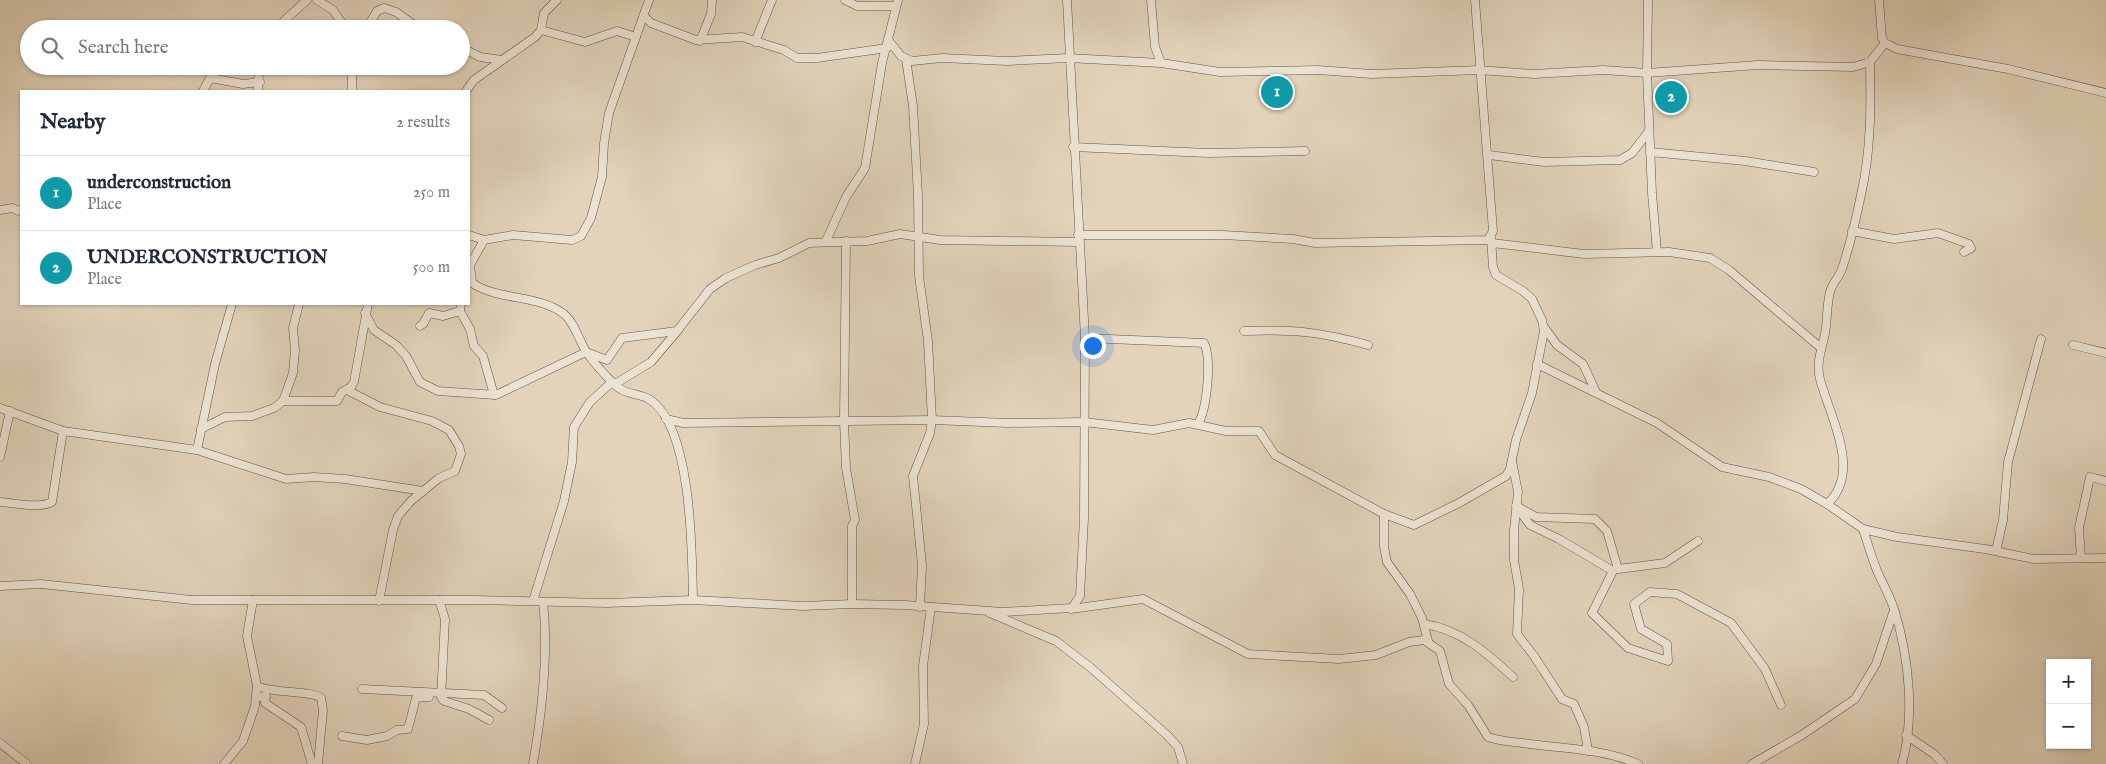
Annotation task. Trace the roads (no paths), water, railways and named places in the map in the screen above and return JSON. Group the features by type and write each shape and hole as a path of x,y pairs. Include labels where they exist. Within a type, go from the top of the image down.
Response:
{"street":[{"path":"285,20 308,0"},
{"path":"317,0 333,10 340,20"},
{"path":"467,90 474,80 530,41 541,30 544,13 557,0"},
{"path":"470,236 484,240 513,235 572,240 581,236 591,218 602,177 604,143 609,112 649,0"},
{"path":"700,41 711,14 712,0"},
{"path":"755,42 772,0"},
{"path":"826,241 846,197 865,168 882,63 897,3 857,6 845,0"},
{"path":"1066,0 1085,338 1084,518 1080,596 1072,608 1066,610"},
{"path":"1151,0 1156,47 1161,63"},
{"path":"1475,0 1479,70 1489,155 1494,231 1491,240 1496,274 1532,299 1544,327 1557,345 1583,364 1596,392"},
{"path":"1648,0 1647,73 1649,131 1657,252"},
{"path":"1879,0 1882,38 1885,43 1897,49 2008,69 2106,93"},
{"path":"372,20 377,12 384,8 396,12 407,20"},
{"path":"644,16 651,22 700,41 734,37 755,42 803,59 888,45 906,59 920,61 942,58 1007,61 1068,58 1161,63 1220,72 1318,70 1372,74 1479,70 1534,74 1603,70 1647,73 1758,66 1852,66 1870,62"},
{"path":"541,30 585,42 617,31 636,38"},
{"path":"1827,504 1833,499 1840,484 1842,454 1838,429 1819,377 1821,348 1825,337 1830,290 1842,268 1868,161 1870,62 1885,43"},
{"path":"470,51 480,57 502,60"},
{"path":"906,59 913,106 919,276 928,341 932,420 930,433 913,476 922,565 920,607"},
{"path":"258,90 260,75"},
{"path":"352,75 352,90"},
{"path":"204,90 210,78 243,84 260,82"},
{"path":"1489,155 1544,162 1620,160 1632,153 1649,131"},
{"path":"1073,147 1208,153 1305,151"},
{"path":"1650,152 1743,160 1814,172"},
{"path":"0,210 13,208 18,211 20,210"},
{"path":"1852,230 1894,239 1938,233 1969,244 1970,248 1964,252"},
{"path":"533,600 564,501 572,462 574,427 590,402 614,383 651,362 710,289 726,278 752,266 779,258 803,244 826,241 867,241 900,234 940,240 1223,236 1293,239 1316,243 1484,242 1491,240 1584,254 1657,252 1688,254 1710,258 1729,270 1821,348"},
{"path":"484,240 470,265 470,283 492,293 542,304 559,312 568,319 586,352 614,383 630,394 643,396 652,401 666,419 678,441 685,486 692,564 693,600"},
{"path":"846,241 844,421 846,468 855,520 852,526 852,604"},
{"path":"197,450 232,305"},
{"path":"202,430 225,417 252,416 274,408 283,401 293,372 296,350 293,328 299,305"},
{"path":"283,401 335,402 343,391 351,387 354,382 368,305"},
{"path":"420,326 429,313 443,316 460,308 470,329 474,346 483,356 494,395"},
{"path":"365,313 374,330 396,345 406,356 415,374 424,385 438,391 494,395 586,352 607,360 622,338 679,329"},
{"path":"666,419 676,423 932,420 1008,423 1084,422 1154,430 1181,423 1198,424 1226,431 1260,432 1269,450 1275,456 1384,514 1410,525 1419,523 1504,479 1510,469 1516,440 1532,393 1544,327"},
{"path":"1244,331 1287,329 1328,334 1368,345"},
{"path":"1085,338 1204,343 1207,376 1204,411 1198,424"},
{"path":"1996,551 2003,520 2008,462 2041,339"},
{"path":"2073,345 2106,353"},
{"path":"1537,364 1657,423 1722,467 1769,477 1791,485 1827,504 1863,529 1897,537 1996,551 2034,559 2106,558"},
{"path":"347,390 380,407 432,420 449,430 461,454 457,468 439,478 423,491 404,509 395,521 379,601"},
{"path":"0,408 63,431 197,450 286,479 314,477 345,479 423,491"},
{"path":"0,457 10,411"},
{"path":"0,502 35,505 52,502 63,431"},
{"path":"1512,459 1517,476 1514,560 1518,590 1516,634 1534,656 1562,699 1574,704 1584,727 1588,751"},
{"path":"2082,558 2079,528 2090,477 2106,481"},
{"path":"1516,506 1536,517 1595,519 1607,531 1618,569 1665,563 1698,541"},
{"path":"1516,506 1530,525 1559,539 1613,571 1592,613 1628,648 1668,661 1666,644 1641,628 1634,604 1650,592 1677,594 1731,624 1765,669 1781,705"},
{"path":"1384,514 1384,547 1387,562 1406,586 1424,624 1428,641"},
{"path":"1863,529 1877,571 1894,610 1905,665 1908,706 1902,764"},
{"path":"0,586 41,584 192,600 533,600 543,602 693,600 803,606 852,604 986,611 1066,610 1143,599 1248,654 1339,659 1376,655 1409,642 1428,641 1440,651 1449,684 1468,705 1488,737 1620,756 1638,764"},
{"path":"224,764 243,741 250,726 257,697 257,686 247,646 248,623 253,600"},
{"path":"439,600 445,619 440,695 444,702 469,709 489,720"},
{"path":"533,764 539,729 544,666 545,619 543,602"},
{"path":"915,764 924,724 923,666 931,607"},
{"path":"1752,764 1802,735 1855,699 1876,664 1894,610"},
{"path":"986,611 1056,641 1090,667 1167,735 1178,747 1183,764"},
{"path":"1424,624 1439,626 1449,633 1466,638 1513,677"},
{"path":"257,686 274,692 313,694 321,698 323,710 318,764"},
{"path":"362,689 440,695 484,695 502,708"},
{"path":"342,736 366,740 387,736 397,730 406,729 416,698 440,695"},
{"path":"257,697 266,696 265,703 301,727 312,764"},
{"path":"1906,736 1934,754 1943,764"},
{"path":"0,743 27,764"}],"place":[{"name":"underconstruction","path":"1277,92"},
{"name":"UNDERCONSTRUCTION","path":"1671,97"}]}
